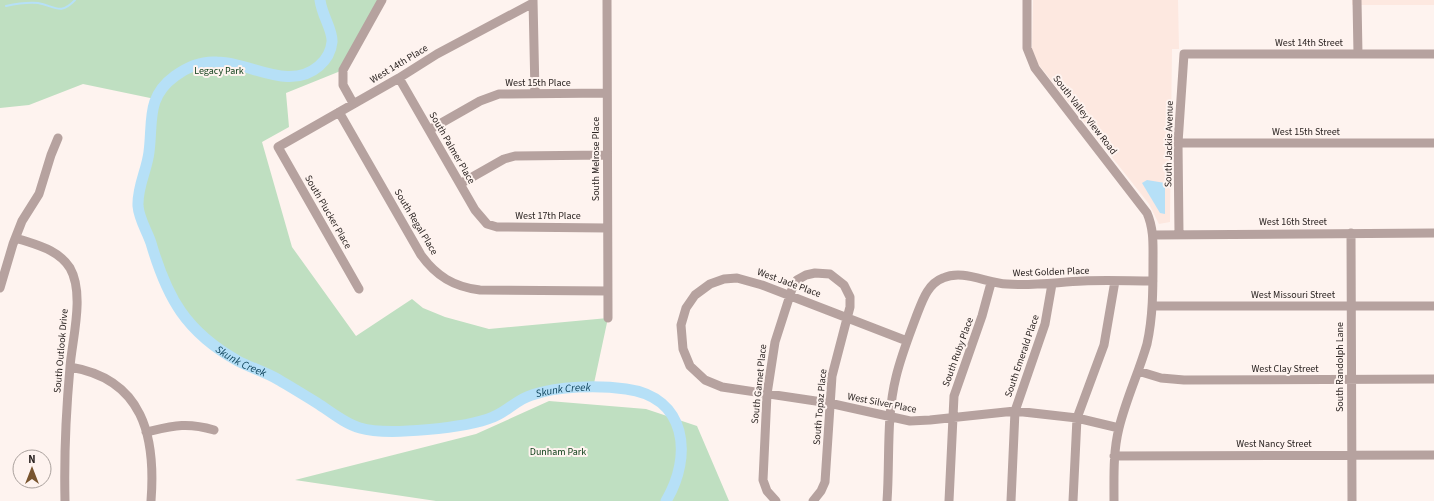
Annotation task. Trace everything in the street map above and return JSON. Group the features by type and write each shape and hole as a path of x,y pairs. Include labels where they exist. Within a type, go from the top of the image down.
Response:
{"street":[{"path":"353,103 343,85 343,70 382,0"},
{"name":"South Melrose Place","path":"607,0 608,318"},
{"name":"South Valley View Road","path":"1027,0 1027,48 1035,68 1147,213 1153,235 1152,306 1147,342 1119,428 1114,456 1114,501"},
{"path":"1357,0 1358,54"},
{"path":"533,1 535,93"},
{"name":"West 14th Place","path":"278,147 399,78 437,54 533,1"},
{"name":"West 14th Street","path":"1184,54 1434,54"},
{"name":"South Jackie Avenue","path":"1179,234 1178,143 1184,54"},
{"name":"South Palmer Place","path":"399,78 475,210 490,226"},
{"name":"West 15th Place","path":"429,130 493,96 507,93 608,93"},
{"name":"South Regal Place","path":"339,112 421,254 432,268 442,277 462,287 480,290 608,291"},
{"path":"0,288 22,221 38,194 50,155 58,138"},
{"name":"West 15th Street","path":"1178,143 1434,143"},
{"name":"South Plucker Place","path":"278,147 359,289"},
{"path":"460,184 504,159 515,156 607,155"},
{"name":"West 17th Place","path":"490,226 607,228"},
{"name":"South Randolph Lane","path":"1351,233 1352,501"},
{"name":"West 16th Street","path":"1153,235 1434,233"},
{"name":"South Outlook Drive","path":"16,238 59,255 71,270 76,292 76,310 70,367 65,501"},
{"name":"South Garnet Place","path":"776,501 767,491 763,480 767,394 775,342 794,284 802,277 815,273 830,274"},
{"name":"South Topaz Place","path":"813,501 822,492 825,482 829,403 835,359 848,317 850,297 847,289 839,279 830,274"},
{"name":"West Golden Place","path":"907,341 930,286 953,274 965,275 991,283 1023,285 1153,281"},
{"name":"West Jade Place","path":"681,325 684,313 692,299 710,284 718,281 742,278 848,317 907,341"},
{"path":"1073,501 1077,418 1104,345 1115,281"},
{"name":"South Ruby Place","path":"949,501 953,418 957,384 982,316 991,283"},
{"name":"South Emerald Place","path":"1011,501 1015,411 1045,324 1052,284"},
{"name":"West Missouri Street","path":"1152,306 1434,306"},
{"name":"West Silver Place","path":"681,325 684,354 690,366 700,376 712,384 722,387 829,403 920,421 1015,411 1077,418 1119,428"},
{"path":"887,501 891,416 896,378 907,341"},
{"path":"70,367 96,374 107,379 124,391 137,408 146,432 152,461 151,501"},
{"name":"West Clay Street","path":"1138,371 1161,378 1184,380 1434,379"},
{"path":"146,432 183,424 196,425 214,430"},
{"name":"West Nancy Street","path":"1114,456 1434,455"}],"shaded area":[{"path":"1033,0 1178,0 1179,49 1172,49 1170,222 1159,224 1149,204 1035,60 1032,49"},
{"path":"1352,0 1434,0 1434,5 1352,5"}],"green space":[{"name":"Legacy Park","path":"0,0 382,0 343,70 286,93 289,127 262,142 292,247 356,336 412,299 423,308 445,317 489,329 608,318 593,388 554,389 529,395 511,405 497,416 477,423 380,432 358,428 273,376 238,360 207,341 190,325 171,297 157,267 150,240 138,210 142,179 149,154 155,99 83,84 29,105 0,108"},
{"name":"Dunham Park","path":"549,401 646,409 697,426 729,501 436,501 295,480 476,434"}],"water":[{"path":"1147,180 1165,183 1165,214 1160,213 1142,183"}],"waterway":[{"path":"6,6 22,3 38,3 61,9 70,5 75,0"},
{"name":"Skunk Creek","path":"320,0 331,33 332,42 328,56 324,61 319,66 307,73 295,76 282,76 269,74 230,63 206,62 190,67 175,76 159,92 155,101 151,120 148,159 139,192 138,206 141,220 164,281 181,312 205,338 220,350 238,361 279,380 349,424 360,428 389,431 427,430 481,421 498,415 527,397 542,392 566,388 615,388 646,394 662,404 673,416 679,431 681,448 680,466 675,484 666,501"}]}
